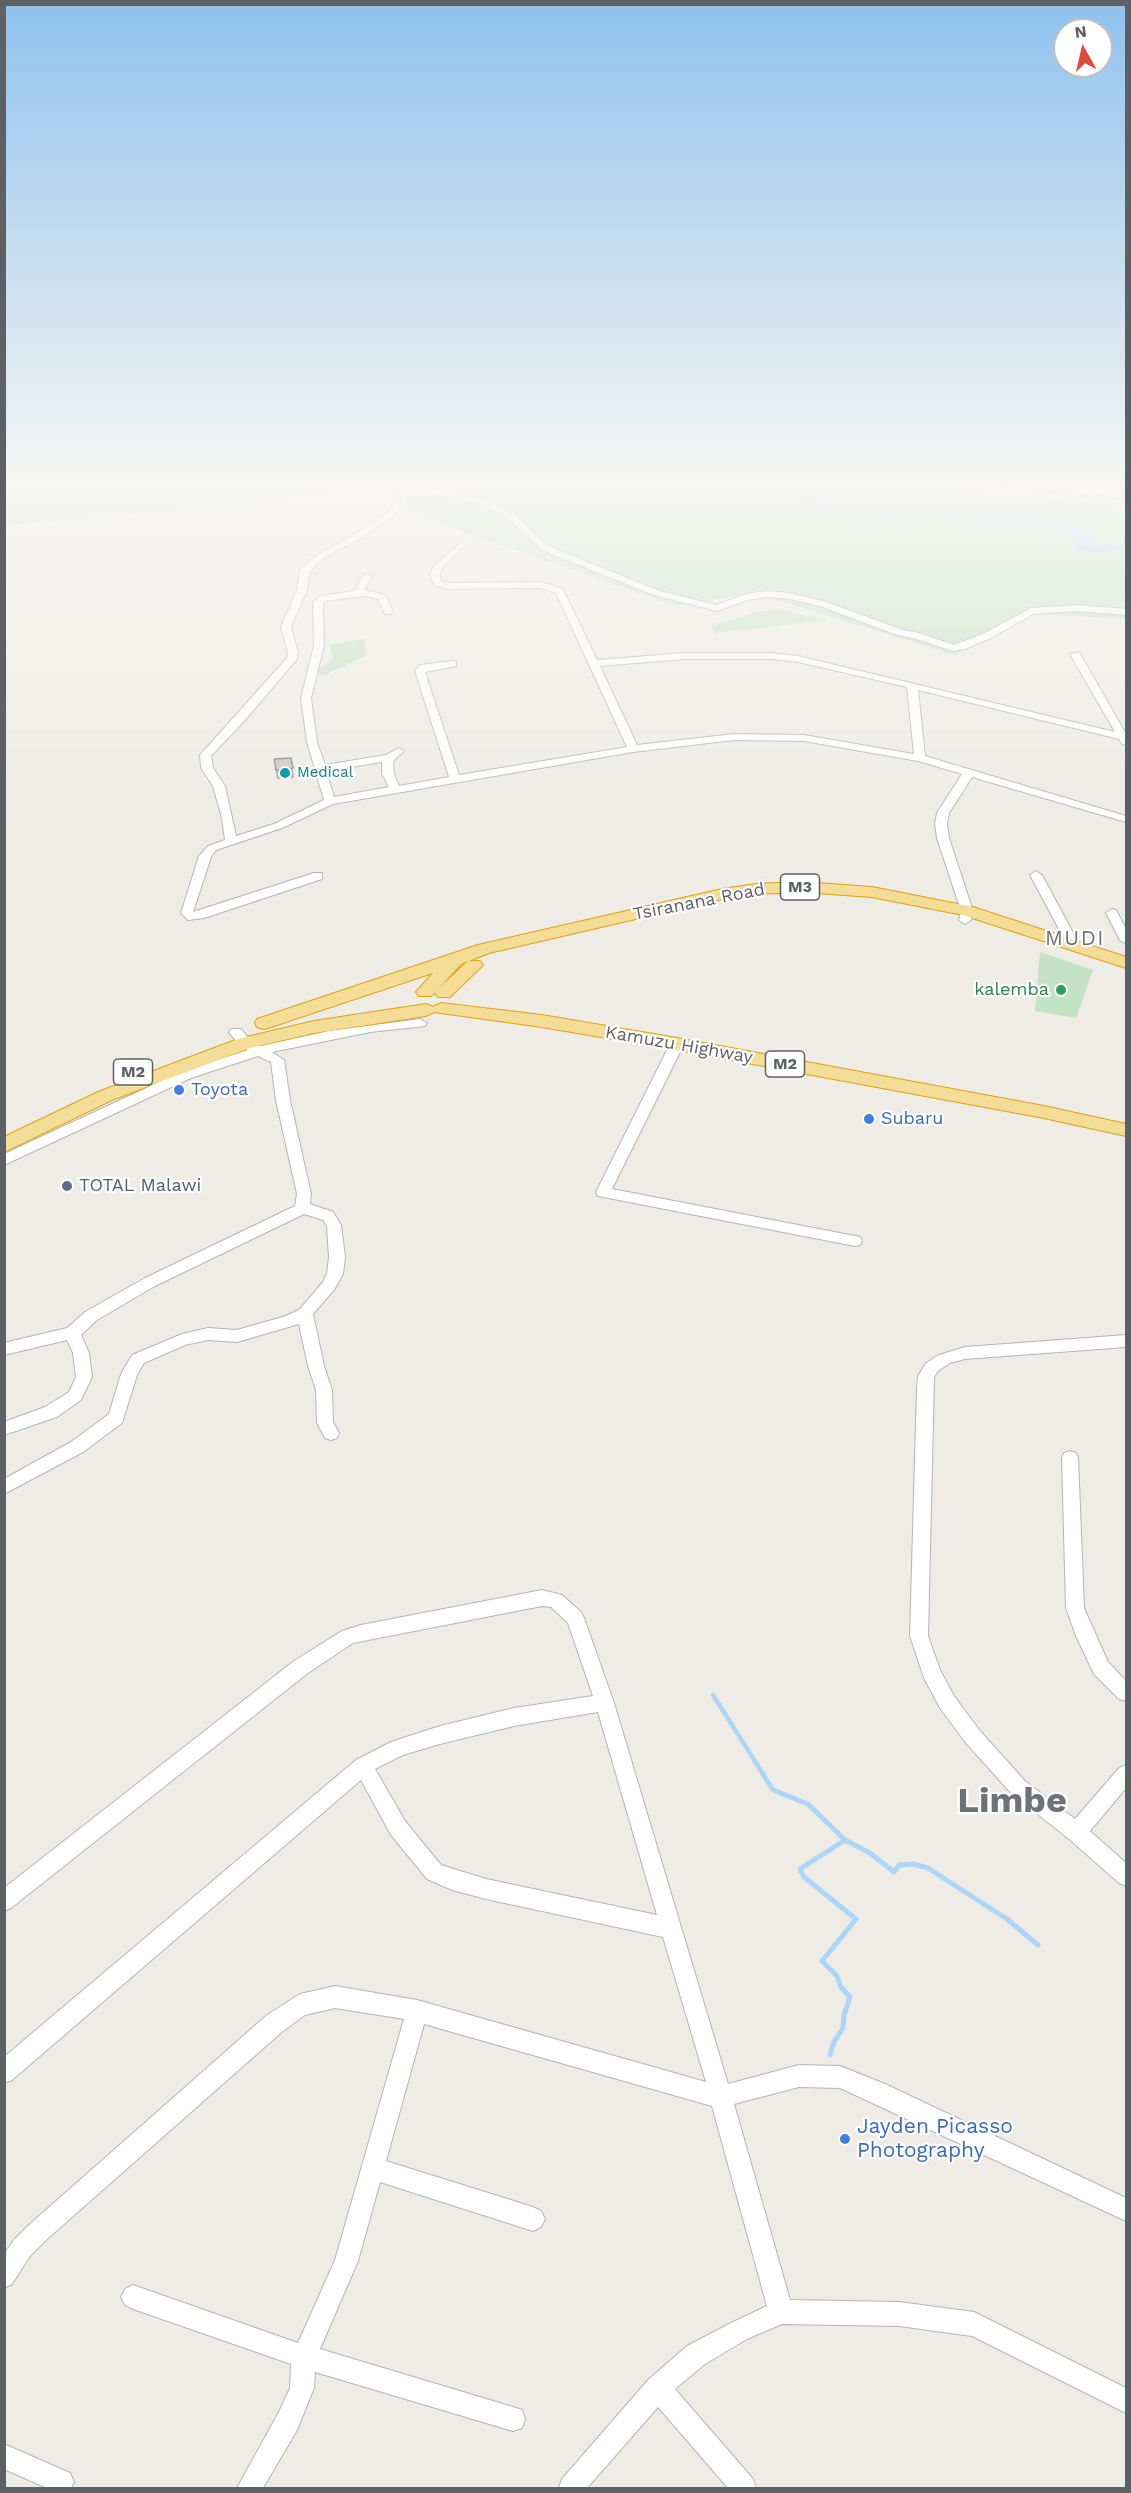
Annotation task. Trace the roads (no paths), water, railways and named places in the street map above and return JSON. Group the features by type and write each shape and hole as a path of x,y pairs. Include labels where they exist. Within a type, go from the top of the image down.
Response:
{"highway":[{"name":"Tsiranana Road","path":"432,1003 455,960 484,949 722,894 756,889 803,887 849,890 966,915 1072,944 1126,963"},
{"name":"Tsiranana Road","path":"432,1003 471,966 501,954 738,900 781,895 846,896 966,915 1126,970"},
{"path":"264,1023 455,960"},
{"name":"Kamuzu Highway","path":"4,1145 116,1091 247,1042 264,1023 432,1003 682,1035 1046,1100 1126,1117"},
{"name":"Kamuzu Highway","path":"4,1131 98,1087 247,1042 432,1003 677,1044 1044,1112 1126,1130"}],"street":[{"path":"231,842 228,818 219,786 207,768 205,755 241,718 267,685 292,659 287,623 296,602"},
{"path":"318,602 319,645 306,698 312,742 330,801"},
{"path":"384,602 387,612"},
{"path":"563,602 633,749"},
{"path":"694,602 717,608 732,602"},
{"path":"816,602 901,633 915,635 953,648 987,636 1031,611 1078,608 1126,612"},
{"path":"1076,654 1125,739"},
{"path":"593,663 684,656 772,656 798,659 912,685 1125,739"},
{"path":"452,664 424,667 420,671 455,779"},
{"path":"912,685 920,758"},
{"path":"318,876 200,915 188,916 205,856 212,848 278,826 330,801 633,749 734,737 785,737 836,742 920,758 1126,819"},
{"path":"320,769 389,758 399,751"},
{"path":"389,758 387,769 396,790"},
{"path":"966,915 941,824 943,813 969,772"},
{"path":"1036,875 1072,944"},
{"path":"1112,912 1126,940"},
{"path":"4,1160 186,1075 238,1057 247,1042 277,1060 285,1110 304,1194 302,1209"},
{"path":"677,1044 603,1192 855,1241"},
{"path":"4,1349 72,1333 103,1308 150,1282 302,1209 312,1209 328,1216 334,1225 337,1257 335,1274 329,1286 305,1314 291,1321 237,1336 208,1334 182,1340 138,1359 129,1374 116,1419 77,1447 4,1487"},
{"path":"305,1314 316,1366 324,1390 325,1423 331,1432"},
{"path":"4,1429 51,1412 75,1396 84,1377 81,1353 72,1333"},
{"path":"1126,1341 965,1353 945,1359 932,1367 926,1376 919,1635 931,1672 947,1702 973,1737 1018,1787 1076,1832 1126,1876"},
{"path":"1070,1458 1076,1608 1085,1636 1101,1668 1126,1693"},
{"path":"4,1901 301,1667 336,1644 361,1633 524,1601 542,1598 556,1600 575,1618 605,1702 721,2097 781,2312"},
{"path":"4,2072 363,1766 398,1748 440,1735 514,1717 605,1702"},
{"path":"363,1766 398,1828 434,1872 452,1880 670,1928"},
{"path":"1076,1832 1126,1774"},
{"path":"4,2276 22,2248 38,2232 275,2023 300,2005 319,1999 344,1996 417,2011 721,2097 799,2076 840,2077 897,2101 1025,2164 1126,2210"},
{"path":"249,2488 288,2421 302,2388 304,2357 346,2261 417,2011"},
{"path":"372,2168 533,2219"},
{"path":"133,2297 230,2329 304,2357 513,2419"},
{"path":"571,2488 658,2388 696,2355 739,2331 781,2312 899,2314 974,2324 1126,2401"},
{"path":"658,2388 744,2488"},
{"path":"4,2456 61,2482"}],"waterway":[{"path":"713,1695 765,1777"},
{"path":"764,1776 773,1790 808,1804 845,1840"},
{"path":"830,2055 834,2042 843,2028 844,2015 850,1997 841,1987 837,1976 822,1961 856,1919 804,1877 800,1869 845,1840"},
{"path":"845,1840 870,1853 894,1872 899,1865 913,1864 928,1868 1007,1919 1038,1945"}],"place":[{"name":"Medical","path":"285,773"},
{"name":"kalemba","path":"1061,990"},
{"name":"Toyota","path":"179,1090"},
{"name":"Subaru","path":"869,1119"},
{"name":"TOTAL Malawi","path":"67,1186"},
{"name":"Jayden Picasso Photography","path":"845,2139"}],"district":[{"name":"MUDI","path":"1075,939"},
{"name":"Limbe","path":"1012,1801"}]}
